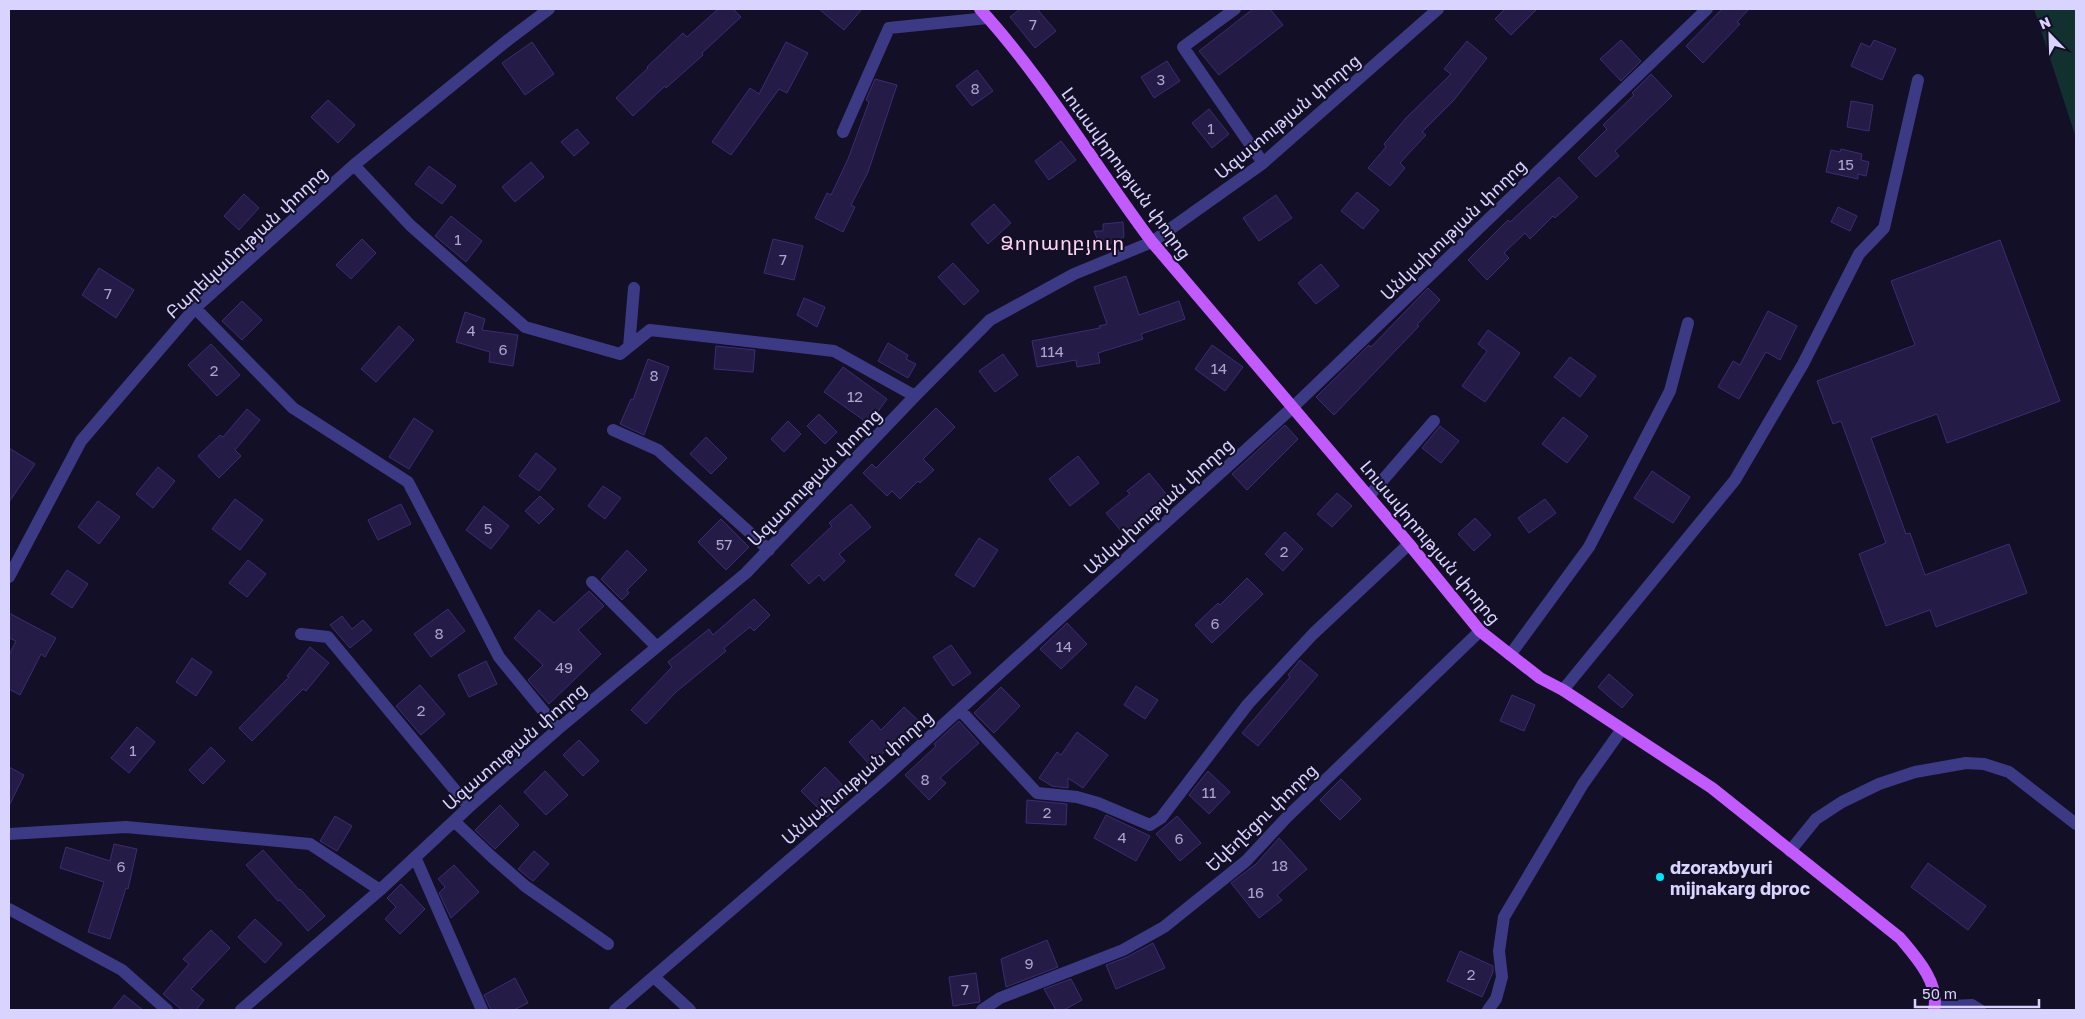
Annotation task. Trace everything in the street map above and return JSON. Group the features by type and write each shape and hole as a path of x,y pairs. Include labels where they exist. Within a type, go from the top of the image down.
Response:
{"main road":[{"name":"Լուսավորության փողոց","path":"984,13 1046,91 1119,198 1152,242 1369,496 1480,630 1540,678 1563,690 1712,788 1900,938 1922,963 1931,983 1934,1009"}],"street":[{"name":"Բարեկամության փողոց","path":"9,577 81,442 195,308 354,165 549,9"},
{"path":"1235,9 1182,47 1263,163"},
{"name":"Ազատության փողոց","path":"241,1010 380,890 469,807 558,729 746,574 914,396 990,320 1074,274 1152,242 1263,163 1438,9"},
{"name":"Անկախության փողոց","path":"615,1010 880,782 1293,407 1707,9"},
{"path":"843,132 889,28 984,13"},
{"path":"1563,690 1735,480 1804,364 1859,254 1884,228 1918,80"},
{"path":"354,165 410,225 525,327 620,354 650,330 834,351 914,396"},
{"path":"629,347 634,288"},
{"path":"195,308 293,408 408,482 499,657 558,729"},
{"path":"1510,655 1589,547 1670,391 1688,323"},
{"path":"1369,496 1434,421"},
{"path":"613,430 658,450 769,550"},
{"path":"960,710 1037,793 1077,797 1098,803 1150,824 1161,818 1248,704 1314,634 1409,544"},
{"path":"592,582 657,647"},
{"name":"Եկեղեցու փողոց","path":"982,1010 1000,998 1122,950 1164,927 1246,861 1287,817 1480,630"},
{"path":"301,634 328,637 469,807"},
{"path":"1488,1010 1496,999 1502,977 1499,951 1504,917 1583,784 1622,729"},
{"path":"1790,851 1816,819 1842,802 1879,784 1915,772 1966,763 1984,764 2009,772 2076,824"},
{"path":"454,821 525,886 608,944"},
{"path":"9,834 126,828 310,844 380,890"},
{"path":"414,857 482,1010"},
{"path":"9,909 122,970 167,1010"},
{"path":"654,977 690,1010"},
{"path":"1934,1009 1972,1005 1980,1010"}],"green space":[{"path":"2034,9 2076,9 2076,138"}],"building":[{"path":"718,9 733,9 741,17 702,53 703,55 666,88 665,86 633,116 616,98 683,33 687,37"},
{"path":"819,9 862,9 844,30"},
{"path":"1020,9 1037,9 1056,31 1035,48 1010,17"},
{"path":"1253,9 1270,9 1283,25 1219,75 1199,51"},
{"path":"1505,9 1537,9 1511,35 1495,19"},
{"path":"1722,9 1749,9 1737,22 1740,24 1703,63 1686,46"},
{"path":"1621,40 1641,61 1621,81 1600,59"},
{"path":"1874,40 1896,49 1882,80 1851,66 1861,43 1870,47"},
{"path":"1467,41 1487,58 1454,100 1422,132 1426,135 1400,163 1405,168 1390,186 1368,168 1386,147 1384,144 1406,118 1451,74 1444,69"},
{"path":"532,42 554,74 525,95 502,63"},
{"path":"786,42 808,53 787,93 779,89 731,155 712,142 750,88 759,94"},
{"path":"1167,61 1180,81 1154,98 1141,77"},
{"path":"977,70 993,91 972,106 956,86"},
{"path":"1651,74 1672,96 1615,151 1619,156 1596,177 1578,158 1607,129 1603,125 1634,95 1632,93"},
{"path":"875,79 897,85 868,172 851,205 855,207 843,232 815,218 827,193 831,195 848,159 869,102 866,100"},
{"path":"328,100 355,125 338,143 311,117"},
{"path":"1851,101 1873,105 1869,131 1847,127"},
{"path":"1209,109 1229,134 1212,148 1192,123"},
{"path":"577,129 589,143 574,156 561,142"},
{"path":"1061,141 1076,160 1049,180 1035,161"},
{"path":"1841,149 1862,154 1861,160 1869,162 1866,176 1858,174 1858,179 1826,172 1831,150 1840,152"},
{"path":"531,162 544,177 515,202 502,187"},
{"path":"429,166 456,186 442,204 415,184"},
{"path":"1559,177 1578,197 1555,218 1553,216 1530,239 1525,233 1504,253 1509,258 1487,280 1468,260 1508,220 1510,222"},
{"path":"1357,192 1379,210 1363,229 1341,211"},
{"path":"244,194 259,208 239,230 224,216"},
{"path":"1276,195 1292,218 1259,241 1243,218"},
{"path":"994,204 1011,223 988,244 971,224"},
{"path":"1838,207 1857,216 1850,231 1831,222"},
{"path":"451,216 482,241 466,262 435,236"},
{"path":"1123,222 1124,237 1101,248 1094,231 1103,231 1103,224"},
{"path":"362,239 376,253 351,279 336,265"},
{"path":"773,239 803,246 794,280 764,273"},
{"path":"2000,240 2060,401 1947,443 1937,414 1871,438 1906,534 1910,533 1925,575 2009,544 2027,593 1936,627 1930,610 1886,626 1859,554 1886,543 1841,421 1833,424 1817,381 1915,345 1891,281"},
{"path":"953,263 979,291 964,305 938,277"},
{"path":"1321,264 1339,286 1316,304 1298,283"},
{"path":"99,268 134,290 116,318 82,295"},
{"path":"1126,276 1139,315 1179,301 1185,319 1141,334 1143,339 1098,353 1100,363 1077,367 1076,360 1037,367 1032,341 1100,328 1099,326 1107,324 1094,287"},
{"path":"1428,288 1440,300 1417,325 1419,326 1334,415 1316,397 1369,345 1371,347"},
{"path":"804,298 825,307 817,327 797,315"},
{"path":"242,301 262,320 242,340 222,321"},
{"path":"1768,311 1797,326 1780,360 1766,352 1739,399 1718,387 1733,361 1740,365"},
{"path":"465,312 485,319 482,330 518,335 513,366 489,362 490,352 456,342"},
{"path":"399,326 414,340 376,382 361,369"},
{"path":"1488,330 1520,353 1485,402 1462,386 1487,351 1478,344"},
{"path":"888,343 908,355 906,359 916,364 908,378 878,361"},
{"path":"211,344 240,375 217,396 188,365"},
{"path":"1212,345 1243,367 1225,391 1195,369"},
{"path":"716,346 755,350 753,372 714,369"},
{"path":"1003,354 1018,375 995,392 979,371"},
{"path":"1570,357 1596,376 1580,397 1554,377"},
{"path":"648,359 669,367 644,435 620,424 631,399 633,400"},
{"path":"843,367 887,399 869,424 824,392"},
{"path":"936,408 955,427 923,459 934,470 920,483 918,481 900,499 892,491 887,496 863,473 872,464 876,468"},
{"path":"247,409 260,420 235,450 241,456 219,478 198,456 220,435 223,437"},
{"path":"819,414 837,432 825,444 807,426"},
{"path":"1563,417 1588,436 1567,463 1542,444"},
{"path":"414,418 433,431 409,469 389,457"},
{"path":"788,421 801,434 784,452 771,439"},
{"path":"1285,425 1298,439 1247,490 1232,474"},
{"path":"1440,426 1459,441 1441,463 1422,448"},
{"path":"706,437 727,458 711,474 690,454"},
{"path":"9,448 35,464 9,502"},
{"path":"536,453 556,469 539,491 519,476"},
{"path":"1078,456 1099,483 1070,506 1049,479"},
{"path":"158,467 175,481 153,508 136,494"},
{"path":"1652,471 1690,497 1673,523 1634,498"},
{"path":"1149,473 1171,500 1142,524 1144,526 1128,539 1106,513 1130,494 1127,491"},
{"path":"603,486 621,498 605,519 588,506"},
{"path":"1337,493 1352,506 1332,527 1317,514"},
{"path":"540,496 554,509 539,524 525,511"},
{"path":"235,499 263,520 240,550 212,529"},
{"path":"1545,499 1556,513 1529,533 1518,518"},
{"path":"98,501 120,517 99,544 78,527"},
{"path":"401,504 411,524 378,540 368,520"},
{"path":"851,504 871,527 839,554 845,561 824,581 819,575 809,584 791,565 832,526 829,523"},
{"path":"484,506 509,526 491,549 466,530"},
{"path":"1475,518 1491,535 1474,551 1458,534"},
{"path":"721,519 749,547 726,570 698,542"},
{"path":"1285,532 1303,549 1283,571 1265,554"},
{"path":"979,538 998,550 974,587 955,575"},
{"path":"627,550 647,570 627,590 629,593 622,600 601,579"},
{"path":"248,560 266,574 247,597 229,583"},
{"path":"67,570 88,584 72,608 51,594"},
{"path":"1247,578 1263,594 1212,643 1195,625 1218,603 1220,605"},
{"path":"589,591 604,606 578,630 601,654 549,704 528,680 543,665 514,638 539,610 554,623"},
{"path":"754,599 770,615 754,631 750,627 724,648 726,651 676,692 646,724 631,710 672,667 668,662 709,629 713,635"},
{"path":"448,609 465,631 431,657 414,634"},
{"path":"9,613 56,638 45,657 41,654 20,695 9,689 9,655 16,641 9,638"},
{"path":"342,616 352,629 363,620 372,630 350,648 330,625"},
{"path":"1067,623 1087,644 1061,669 1040,649"},
{"path":"951,645 971,673 953,686 933,657"},
{"path":"310,647 329,663 306,691 303,689 252,741 239,728 289,677 287,676"},
{"path":"192,658 212,672 196,696 176,682"},
{"path":"1300,660 1318,675 1258,746 1242,733 1290,677 1288,675"},
{"path":"486,661 497,684 469,697 458,675"},
{"path":"1609,674 1633,695 1622,708 1598,687"},
{"path":"420,685 445,714 421,735 396,706"},
{"path":"1136,686 1158,700 1145,719 1124,705"},
{"path":"1001,687 1020,706 994,733 974,713"},
{"path":"1512,695 1535,705 1524,731 1500,721"},
{"path":"904,707 921,723 903,742 899,738 870,765 849,742 872,720 881,730"},
{"path":"959,721 979,743 940,778 946,783 929,800 905,775"},
{"path":"137,727 155,742 129,773 111,758"},
{"path":"1077,732 1108,755 1083,788 1068,778 1068,788 1052,786 1039,778 1057,752 1061,755"},
{"path":"579,740 599,761 583,776 563,755"},
{"path":"211,747 225,761 203,784 189,770"},
{"path":"9,767 24,775 9,806"},
{"path":"825,767 850,793 827,817 801,791"},
{"path":"545,771 568,795 546,815 524,792"},
{"path":"1208,771 1230,792 1209,814 1189,795"},
{"path":"1341,779 1361,799 1340,820 1320,800"},
{"path":"1027,800 1067,804 1066,825 1026,823"},
{"path":"500,805 519,825 495,849 475,830"},
{"path":"1106,815 1150,836 1136,861 1094,838"},
{"path":"335,816 352,826 337,851 320,841"},
{"path":"1177,816 1201,843 1180,861 1156,834"},
{"path":"1279,838 1307,869 1277,895 1282,900 1259,918 1231,883 1256,864"},
{"path":"114,844 137,849 128,889 126,888 110,939 88,932 104,882 60,868 66,847 110,861"},
{"path":"263,850 325,916 308,931 246,865"},
{"path":"534,851 549,864 533,881 518,869"},
{"path":"1928,863 1986,906 1968,930 1911,887"},
{"path":"454,865 479,892 451,918 439,893 445,887 438,879"},
{"path":"401,884 425,909 400,934 385,919 396,907 387,898"},
{"path":"255,919 282,944 265,963 238,937"},
{"path":"211,930 230,948 191,989 204,1000 196,1010 182,1010 163,994 189,964 183,959"},
{"path":"1047,940 1058,967 1006,987 1001,959"},
{"path":"1153,943 1165,968 1116,989 1106,965 1127,957"},
{"path":"1460,951 1493,966 1493,972 1482,997 1447,981"},
{"path":"976,973 980,1002 953,1006 949,977"},
{"path":"515,978 528,1003 514,1010 491,1010 484,995"},
{"path":"1071,979 1082,1000 1064,1010 1056,1010 1044,989"},
{"path":"124,995 143,1010 112,1010"}],"place":[{"name":"dzoraxbyuri mijnakarg dproc","path":"1660,877"}],"district":[{"name":"Ձորաղբյուր","path":"1063,242"}]}
